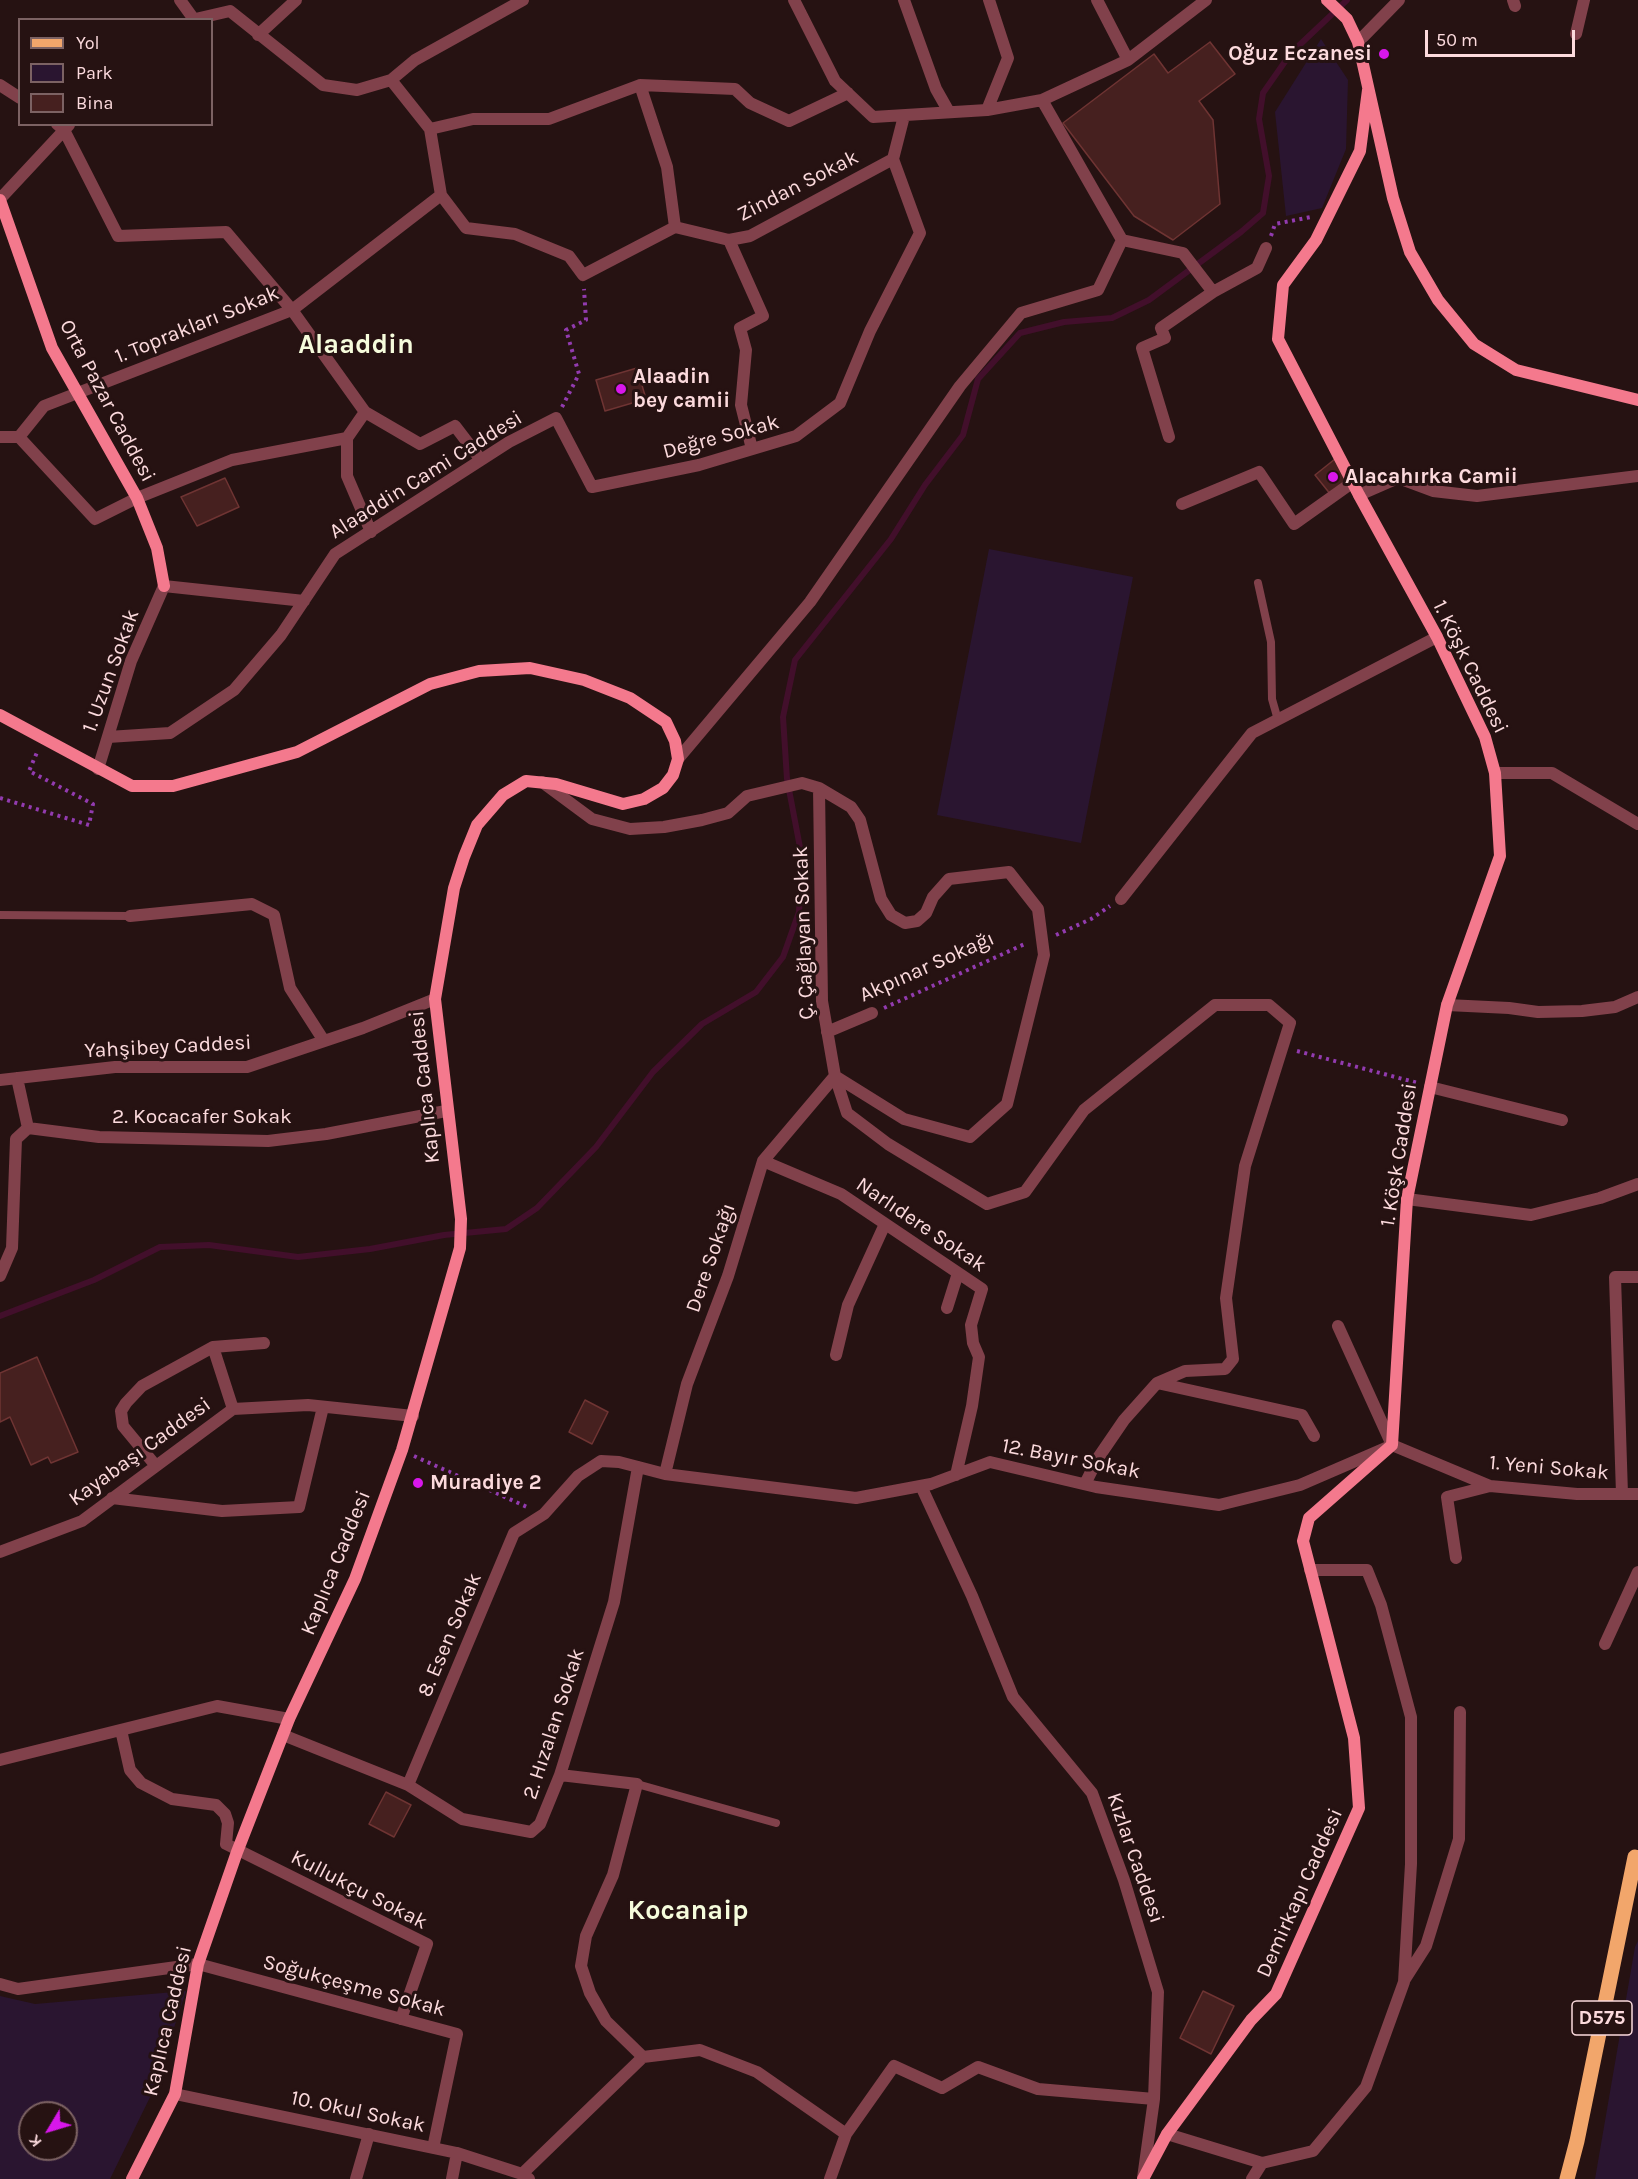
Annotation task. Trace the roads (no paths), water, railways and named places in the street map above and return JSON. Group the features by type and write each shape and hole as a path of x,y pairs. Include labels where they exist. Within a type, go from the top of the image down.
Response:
{"main road":[{"path":"1327,0 1347,19 1358,42 1393,198 1410,252 1438,300 1474,344 1516,370 1638,400"},
{"name":"1. Köşk Caddesi","path":"1368,90 1360,151 1316,240 1283,285 1278,339 1359,495 1437,637 1485,737 1495,773 1500,856 1447,1005 1407,1199 1392,1445"},
{"name":"Orta Pazar Caddesi","path":"0,200 52,348 137,498 157,548 164,586"},
{"path":"0,715 132,786 173,786 297,752 430,684 479,671 530,669 584,680 630,698 666,722 675,741 678,759"},
{"name":"Kaplıca Caddesi","path":"132,2179 175,2094 198,1964 237,1852 289,1719 355,1579 402,1450 452,1281 460,1248 461,1220 446,1111 435,999 454,888 477,825 503,795 526,781 542,782 623,804 644,799 663,788 673,775 678,759"},
{"name":"Demirkapı Caddesi","path":"1143,2179 1167,2134 1251,2020 1276,1994 1359,1808 1354,1738 1303,1542 1309,1518 1392,1445"},
{"name":"D575","path":"1567,2179 1577,2141 1636,1852"}],"street":[{"path":"180,0 191,18"},
{"path":"258,35 296,0"},
{"path":"197,18 230,11 323,85 357,90 392,80 415,60 523,0"},
{"path":"794,0 835,81 873,117 987,110 1042,100 1128,60 1206,0"},
{"path":"904,0 936,89 949,112"},
{"path":"987,110 1008,58 988,0"},
{"path":"1098,0 1128,60"},
{"path":"1358,42 1399,0"},
{"path":"1576,34 1584,0"},
{"path":"392,80 430,129 441,195 466,228 515,234 569,256 583,275 675,227 667,167 640,85"},
{"path":"0,85 18,97"},
{"path":"430,129 473,120 549,119 640,85 735,89 750,103 789,121 848,93"},
{"path":"1042,100 1122,240 1183,253 1210,288"},
{"path":"893,159 904,116"},
{"path":"0,200 64,126 118,236 226,232 292,310 365,412 420,444 455,426 481,460"},
{"name":"Zindan Sokak","path":"675,227 729,240 750,236 893,159"},
{"name":"Değre Sokak","path":"556,418 592,487 699,465 796,436 840,403 870,331 920,233 893,159"},
{"name":"1. Toprakları Sokak","path":"19,437 44,406 292,310 441,195"},
{"path":"729,240 763,316 740,328 746,350 741,405 752,449"},
{"path":"678,759 810,602 960,386 1020,313 1098,290 1122,240"},
{"path":"1169,436 1142,348 1165,338 1161,328 1210,288 1257,268 1266,248"},
{"path":"365,412 347,438 347,476 371,532"},
{"name":"Alaaddin Cami Caddesi","path":"108,737 170,734 234,690 281,635 336,555 509,442 556,418"},
{"path":"0,437 19,437 95,519 137,498 232,460 347,438"},
{"path":"1182,504 1259,472 1294,524 1353,482"},
{"path":"1359,495 1398,478 1433,491 1477,496 1638,476"},
{"path":"164,586 304,601"},
{"name":"1. Uzun Sokak","path":"98,769 131,661 164,586"},
{"path":"1121,899 1252,733 1437,637"},
{"path":"1495,773 1552,773 1638,824"},
{"path":"542,782 592,819 630,829 664,827 702,820 728,813 747,796 802,783 819,788 851,807 860,820 881,899 891,915 905,923 917,921 949,879 1009,872 1038,909 1045,936 1044,955 1007,1104 970,1137 904,1119 835,1076"},
{"name":"Ç. Çağlayan Sokak","path":"819,788 822,1001 835,1076 847,1113 888,1144 987,1204 1025,1192 1084,1110 1215,1005 1269,1005 1290,1023 1245,1166 1226,1298 1233,1359 1225,1369 1185,1371 1157,1383"},
{"path":"130,916 252,904 274,915 291,988 324,1041"},
{"path":"1447,1005 1538,1012 1582,1011 1615,1007 1638,996"},
{"name":"Yahşibey Caddesi","path":"0,1080 115,1067 247,1067 435,999"},
{"name":"Akpınar Sokağı","path":"827,1032 872,1014"},
{"name":"Dere Sokağı","path":"665,1474 687,1383 728,1276 763,1161 835,1076"},
{"path":"0,1276 12,1248 16,1138 28,1128 17,1078"},
{"path":"1430,1087 1562,1120"},
{"name":"2. Kocacafer Sokak","path":"28,1128 99,1137 268,1141 326,1134 446,1111"},
{"name":"Narlıdere Sokak","path":"763,1161 841,1194 981,1289 971,1325 973,1343 979,1357 972,1406 956,1475"},
{"path":"1407,1199 1531,1215 1600,1198 1638,1184"},
{"path":"836,1355 848,1305 885,1224"},
{"path":"947,1308 958,1273"},
{"path":"1622,1494 1615,1277 1638,1277"},
{"path":"1338,1326 1392,1445"},
{"path":"156,1466 123,1426 121,1411 142,1386 213,1347 264,1343"},
{"path":"213,1347 233,1409"},
{"path":"1085,1484 1098,1458 1124,1420 1157,1383 1302,1415 1314,1436"},
{"name":"Kayabaşı Caddesi","path":"0,1552 82,1521 233,1409 308,1405 413,1416"},
{"path":"112,1498 222,1511 299,1507 323,1407"},
{"name":"12. Bayır Sokak","path":"638,1467 665,1474 856,1498 921,1486 990,1462 1085,1484 1219,1505 1300,1485 1392,1445"},
{"name":"1. Yeni Sokak","path":"1392,1445 1490,1486 1577,1494 1638,1494"},
{"name":"8. Esen Sokak","path":"408,1785 514,1533 544,1514 578,1476 601,1461 638,1467"},
{"name":"2. Hızalan Sokak","path":"283,1735 408,1785 462,1819 531,1832 540,1824 560,1775 614,1602 638,1467"},
{"name":"Kızlar Caddesi","path":"921,1486 972,1596 1013,1697 1092,1793 1124,1880 1158,1992 1154,2099 1143,2179"},
{"path":"1456,1558 1447,1497 1490,1486"},
{"path":"1310,1570 1366,1570 1381,1605 1411,1717 1411,1864 1404,1982"},
{"path":"1605,1644 1638,1572"},
{"path":"0,1760 218,1706 289,1719"},
{"path":"1167,2134 1262,2163 1313,2151 1366,2087 1404,1982 1426,1946 1459,1839 1460,1712"},
{"path":"121,1730 130,1770 141,1783 172,1799 216,1805 225,1814 228,1823 226,1844 237,1852"},
{"path":"560,1775 637,1784 614,1875 586,1936 581,1966 590,1993 606,2021 643,2057"},
{"name":"Kullukçu Sokak","path":"237,1852 427,1944 401,2019"},
{"path":"0,1984 18,1989 198,1964"},
{"name":"Soğukçeşme Sokak","path":"198,1964 457,2034 433,2148"},
{"path":"526,2177 643,2057 700,2050 722,2057 757,2072 846,2134"},
{"path":"830,2179 829,2175 846,2134 894,2066 942,2088 978,2067 1038,2089 1154,2099"},
{"name":"10. Okul Sokak","path":"175,2094 458,2153 526,2177"},
{"path":"356,2179 369,2134"},
{"path":"452,2179 458,2153"},
{"path":"1252,2179 1262,2163"}],"lane":[{"path":"1258,583 1271,642 1272,699 1278,720"},
{"path":"0,915 130,916"},
{"path":"637,1784 776,1823"}],"waterway":[{"path":"0,1316 94,1280 160,1247 209,1245 298,1257 370,1249 444,1235 506,1229 537,1208 596,1147 653,1072 702,1024 756,992 783,957 799,912 802,858 787,779 783,717 795,660 891,539 925,485 963,435 978,379 1020,333 1064,322 1112,318 1149,300 1263,213 1269,176 1259,119 1263,93 1291,53 1347,0"}],"place":[{"name":"Oğuz Eczanesi","path":"1384,54"},
{"name":"Alaadin bey camii","path":"621,389"},
{"name":"Alacahırka Camii","path":"1333,477"},
{"name":"Muradiye 2","path":"418,1483"}],"district":[{"name":"Alaaddin","path":"356,345"},
{"name":"Kocanaip","path":"688,1911"}]}
